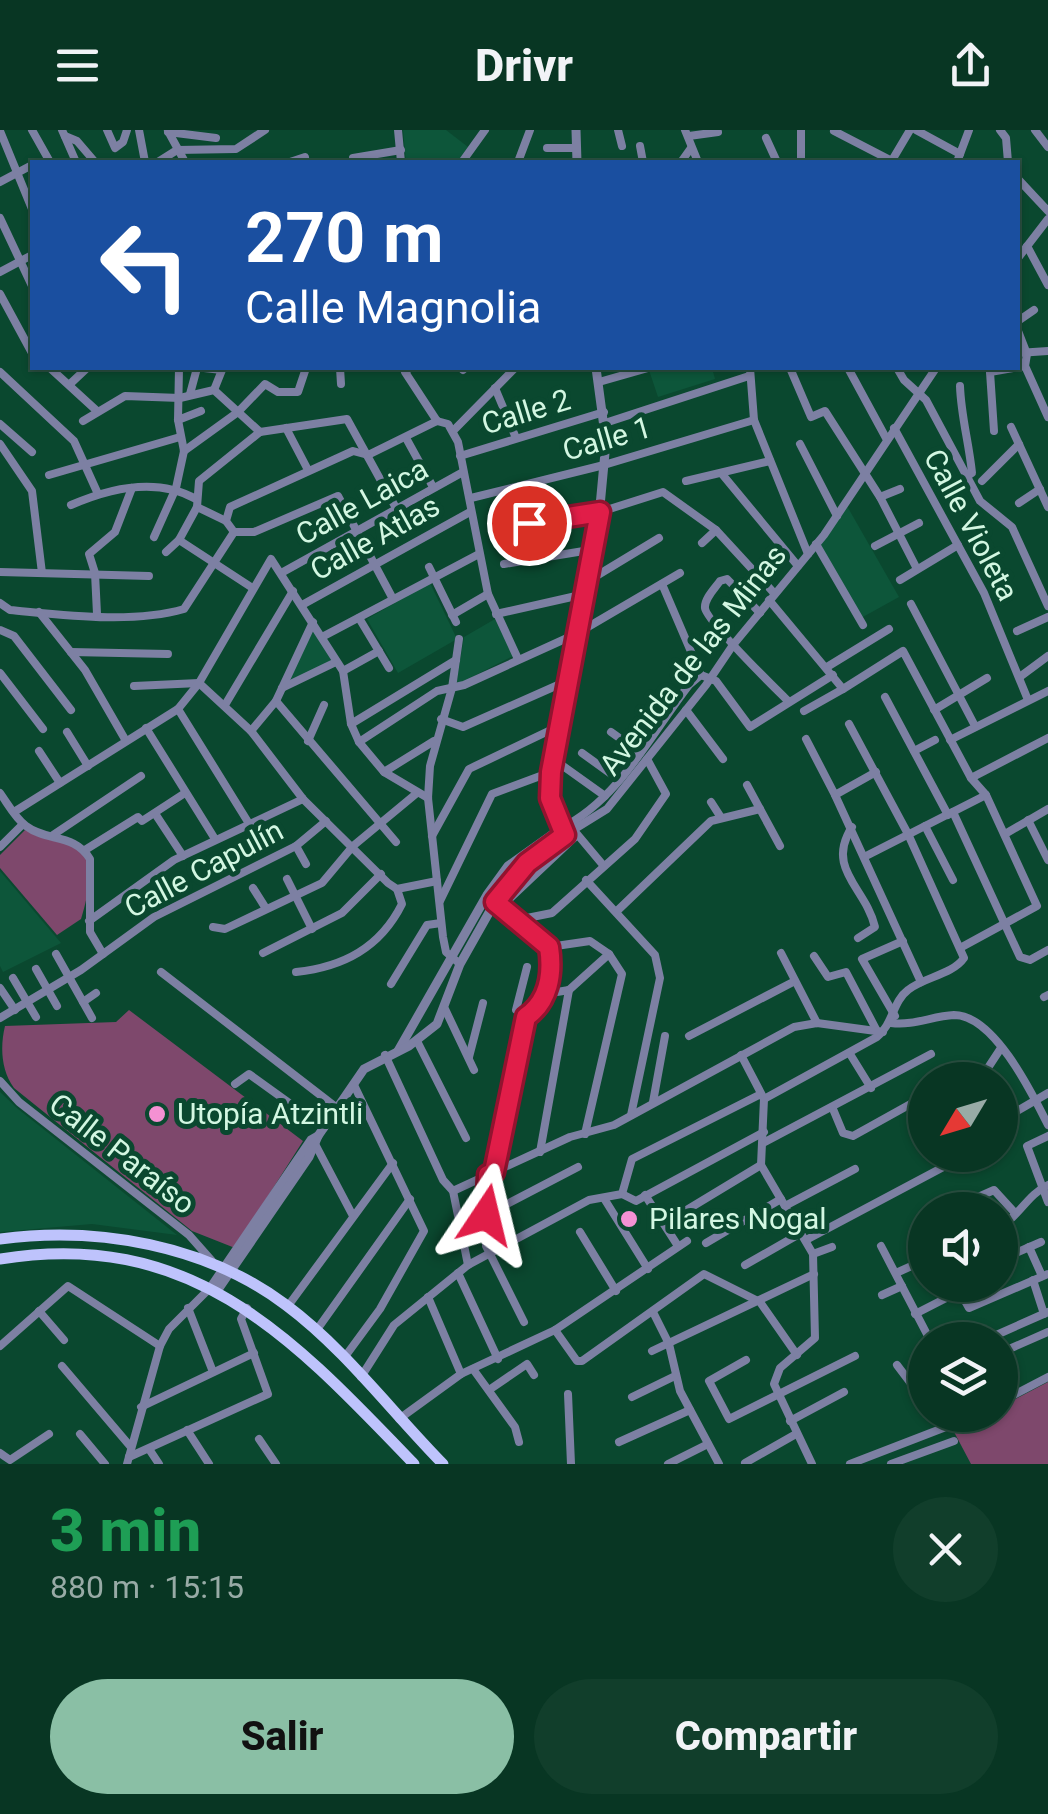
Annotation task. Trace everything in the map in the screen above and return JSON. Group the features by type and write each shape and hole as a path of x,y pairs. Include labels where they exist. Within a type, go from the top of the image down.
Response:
{"main road":[{"path":"0,1239 54,1235 109,1238 224,1269 288,1306 344,1358 443,1464"},
{"path":"0,1259 55,1253 110,1255 158,1266 211,1290 247,1308 293,1342 414,1464"}],"street":[{"path":"107,130 115,148 123,142 127,130"},
{"path":"139,130 145,160"},
{"path":"161,160 177,150 236,149 264,130"},
{"path":"398,130 402,160"},
{"path":"463,160 485,130"},
{"path":"519,160 530,130"},
{"path":"576,130 577,160"},
{"path":"618,130 622,146"},
{"path":"801,130 805,160"},
{"path":"893,160 913,130 959,158 969,130"},
{"path":"1000,130 1006,138 1008,160"},
{"path":"1036,130 1048,147"},
{"path":"0,131 30,204"},
{"path":"35,131 50,160"},
{"path":"184,160 168,131 215,134 217,150"},
{"path":"834,131 888,160"},
{"path":"697,160 687,133 718,132"},
{"path":"63,133 75,160"},
{"path":"63,133 77,141 94,160"},
{"path":"766,138 775,160"},
{"path":"640,146 643,160"},
{"path":"547,148 576,148"},
{"path":"682,160 691,148"},
{"path":"353,158 401,150"},
{"path":"295,160 305,156"},
{"path":"0,182 30,166"},
{"path":"1020,182 1048,215 1020,255"},
{"path":"0,218 30,282"},
{"path":"1026,246 1048,285"},
{"path":"0,272 30,255"},
{"path":"0,294 30,349"},
{"path":"1020,320 1034,310"},
{"path":"1048,352 1022,353 1048,417"},
{"path":"1020,367 1025,366"},
{"path":"52,370 97,411"},
{"path":"70,384 85,370"},
{"path":"154,537 176,488 184,451 178,420 179,370"},
{"path":"190,394 199,370"},
{"path":"214,390 222,370"},
{"path":"184,451 238,412 264,384 278,392 298,392 305,370"},
{"path":"340,370 341,384"},
{"path":"408,370 405,372 438,422 454,430"},
{"path":"454,430 513,370"},
{"path":"596,370 605,417 596,549 567,680 550,798 569,832 602,866"},
{"path":"599,382 641,370"},
{"path":"791,370 811,417 825,411 880,497 917,570"},
{"path":"849,370 886,438"},
{"path":"898,370 920,392 980,501 1012,527 1044,588 1048,606"},
{"name":"Avenida de las Minas","path":"398,1051 527,863 589,813 686,710 706,675 816,544 935,370"},
{"path":"988,370 994,430"},
{"path":"0,372 74,442 98,494"},
{"path":"750,372 754,420 808,554"},
{"name":"Calle 2","path":"460,456 750,372"},
{"path":"960,386 962,424 972,473 966,477"},
{"path":"494,388 516,438"},
{"path":"83,421 124,396 180,398 214,390"},
{"path":"214,390 260,432"},
{"path":"178,420 201,410"},
{"path":"166,552 179,540 197,503 198,481 260,432 346,419 396,508"},
{"name":"Calle 1","path":"470,498 604,465 754,420"},
{"path":"226,521 230,507 308,470 352,451 368,455 438,422"},
{"path":"0,424 32,452"},
{"path":"286,428 308,470"},
{"name":"Calle Violeta","path":"894,428 958,545 1021,676 1028,700"},
{"path":"1011,428 1048,507"},
{"path":"454,430 488,594 518,659"},
{"path":"49,475 180,438"},
{"path":"406,438 433,488"},
{"path":"0,444 32,491 42,573"},
{"path":"800,444 836,516"},
{"path":"982,480 1019,444"},
{"path":"686,480 770,461"},
{"name":"Calle Laica","path":"283,572 463,472"},
{"path":"722,474 798,566"},
{"path":"97,614 95,572 89,554 116,532 132,488"},
{"path":"70,506 98,494 132,488 176,488 226,521 234,532"},
{"path":"880,497 900,488"},
{"path":"1019,503 1040,489"},
{"path":"494,528 600,512 663,492 716,530 843,689"},
{"path":"234,532 254,532 332,497 342,499 393,599"},
{"name":"Calle Atlas","path":"302,604 470,512"},
{"path":"875,546 919,523"},
{"path":"702,543 716,530"},
{"path":"1,607 39,612 168,614 184,608 234,532"},
{"path":"588,581 659,538"},
{"path":"179,540 251,587"},
{"path":"816,544 863,625"},
{"path":"900,580 958,545"},
{"path":"504,564 596,549"},
{"path":"322,637 479,554"},
{"path":"14,812 178,709 199,683 267,561 276,561 343,671 351,724 359,742 384,772 428,798"},
{"path":"428,567 454,618 488,594"},
{"path":"0,572 149,576"},
{"path":"359,742 437,691 576,634 680,573"},
{"path":"760,612 733,582 720,581 704,604 705,611 789,702"},
{"path":"662,584 706,675 750,726 889,628"},
{"path":"225,705 293,591"},
{"path":"496,614 585,594"},
{"path":"910,604 975,726"},
{"path":"39,612 71,652 126,741"},
{"path":"1017,632 1048,617"},
{"path":"359,618 389,668"},
{"path":"251,731 276,702 313,622"},
{"path":"0,630 14,636 71,710"},
{"path":"456,962 442,923 428,798 434,741 452,688 459,639"},
{"path":"804,712 903,650 950,740 986,795 1037,906 960,948"},
{"path":"343,671 379,651"},
{"path":"71,652 168,654"},
{"path":"1021,676 1048,656"},
{"path":"351,724 456,660"},
{"path":"282,688 336,662"},
{"path":"0,673 43,729"},
{"name":"Avenida de las Minas","path":"211,1290 364,1070 417,1041 445,1009 456,962 487,895 508,866 607,809 689,685 706,675"},
{"path":"934,710 987,678"},
{"path":"441,719 463,727 567,680"},
{"path":"134,686 199,683 251,731 304,799 398,889 402,904 372,944 333,966 296,972"},
{"path":"950,740 1048,691"},
{"path":"884,697 950,813 1025,961 1048,950"},
{"path":"276,702 396,842"},
{"path":"308,740 324,705"},
{"path":"178,709 248,822"},
{"path":"686,710 723,760"},
{"path":"622,1194 632,1158 850,1054 893,1020 902,996 962,962 960,948 908,834 849,724"},
{"path":"432,836 469,769 559,726"},
{"path":"146,728 214,838"},
{"path":"68,732 88,766"},
{"path":"517,920 552,913 634,839 666,794 643,755 612,732"},
{"path":"806,738 866,856 921,982"},
{"path":"972,778 1048,738"},
{"path":"914,751 936,740"},
{"path":"384,772 434,741"},
{"path":"39,751 60,783"},
{"path":"582,754 618,779"},
{"path":"563,766 605,796"},
{"path":"440,900 492,794 551,772"},
{"path":"835,795 876,772"},
{"path":"53,835 142,776"},
{"path":"746,785 780,846"},
{"path":"0,793 23,824 85,850 90,859 89,921 103,954"},
{"path":"85,850 138,817 142,821 156,815 185,793"},
{"path":"213,927 225,930 265,907 322,884 353,846 417,793"},
{"path":"866,856 986,795"},
{"path":"89,921 182,856 304,799"},
{"path":"710,802 720,816 739,818 760,809"},
{"path":"1005,834 1048,809"},
{"path":"156,815 182,856"},
{"path":"617,912 720,816"},
{"path":"1028,820 1048,860"},
{"name":"Calle Capulín","path":"0,1018 69,977 154,916 296,846 326,821"},
{"path":"0,847 23,824"},
{"path":"925,826 953,880"},
{"path":"852,827 842,842 842,862 875,928 858,938"},
{"path":"296,846 306,864"},
{"path":"263,953 342,914 381,874"},
{"path":"287,879 312,929"},
{"path":"586,880 655,955 660,978 631,1115"},
{"path":"398,889 436,882"},
{"path":"254,888 265,907"},
{"path":"91,902 98,914"},
{"path":"498,904 549,947 551,971 545,994 526,1017 491,1174 486,1215 488,1252 524,1322"},
{"path":"391,984 427,926 442,923"},
{"path":"549,947 590,941 610,954 622,974 585,1134"},
{"path":"893,1020 862,959 903,941"},
{"path":"372,944 386,948"},
{"path":"781,953 818,1023"},
{"path":"56,954 92,1018"},
{"path":"545,994 569,990 610,954"},
{"path":"814,956 828,977 843,970 880,1032"},
{"path":"526,1017 516,1010 527,967"},
{"path":"36,969 57,1006"},
{"path":"161,972 337,1108"},
{"path":"13,978 36,1018"},
{"path":"688,1036 795,981"},
{"path":"0,988 15,1010"},
{"path":"540,1152 569,990"},
{"path":"83,1002 96,992"},
{"path":"469,1059 483,1003"},
{"path":"445,1009 474,1070"},
{"path":"893,1020 965,1016 986,1028 1037,1100 1048,1125"},
{"path":"452,1191 631,1115 794,1026 818,1023 880,1032"},
{"path":"654,1102 665,1036"},
{"path":"417,1041 466,1138"},
{"path":"992,1062 1001,1048"},
{"path":"850,1054 871,1088"},
{"path":"764,1143 931,1054"},
{"path":"386,1055 443,1180 452,1191 468,1265"},
{"path":"741,1055 762,1096 761,1165 813,1254 814,1338 775,1375 777,1396 812,1464"},
{"path":"235,1084 249,1074 317,1137 354,1216"},
{"name":"Calle Paraíso","path":"0,1081 19,1102 190,1236 224,1269"},
{"path":"344,1358 380,1309 424,1231 354,1085"},
{"path":"1018,1110 1048,1093"},
{"path":"832,1109 847,1136 908,1105"},
{"path":"622,1194 632,1201 645,1196 764,1132"},
{"path":"1048,1136 1028,1146 1048,1202"},
{"path":"288,1306 393,1163"},
{"path":"657,1214 685,1211 761,1165"},
{"path":"486,1215 578,1167"},
{"path":"706,1244 855,1170"},
{"path":"745,1265 932,1172"},
{"path":"1018,1209 1045,1186"},
{"path":"361,1377 394,1325 468,1265 588,1200 622,1194"},
{"path":"398,1419 460,1374 555,1330 683,1244 645,1196"},
{"path":"316,1331 410,1199"},
{"path":"605,1200 648,1268"},
{"path":"580,1232 616,1290"},
{"path":"1018,1253 1041,1242"},
{"path":"881,1246 920,1322"},
{"path":"813,1254 832,1248"},
{"path":"1018,1325 1046,1313 1041,1277 1029,1248"},
{"path":"896,1273 908,1268"},
{"path":"458,1273 498,1359"},
{"path":"555,1330 576,1360 582,1361 704,1274 760,1302 797,1354"},
{"path":"652,1351 814,1274"},
{"path":"1018,1287 1041,1277"},
{"path":"0,1346 68,1286 160,1346"},
{"path":"882,1295 902,1286"},
{"path":"128,1461 160,1346 188,1308 211,1290"},
{"path":"428,1297 460,1374"},
{"path":"915,1314 934,1302"},
{"path":"188,1308 212,1372"},
{"path":"128,1461 268,1394 242,1319 247,1308"},
{"path":"40,1311 64,1340"},
{"path":"653,1312 670,1344 675,1376 719,1464"},
{"path":"1018,1345 1048,1332"},
{"path":"141,1407 254,1353"},
{"path":"746,1360 709,1381 726,1418 855,1356"},
{"path":"489,1390 527,1364 534,1375"},
{"path":"896,1365 908,1380"},
{"path":"62,1366 131,1447"},
{"path":"474,1368 515,1427 520,1442"},
{"path":"632,1397 675,1376"},
{"path":"1018,1393 1048,1377"},
{"path":"790,1421 844,1392"},
{"path":"568,1394 572,1464"},
{"path":"619,1442 690,1410"},
{"path":"188,1430 209,1464"},
{"path":"850,1464 930,1432"},
{"path":"0,1453 16,1461 49,1434"},
{"path":"80,1434 105,1464"},
{"path":"744,1463 796,1434"},
{"path":"259,1439 276,1464"},
{"path":"890,1464 954,1440"},
{"path":"668,1464 708,1444"},
{"path":"149,1448 159,1464"}],"shaded area":[{"path":"403,130 446,130 468,147 458,160 406,160"},
{"path":"649,370 713,370 715,379 658,397"},
{"path":"847,506 899,597 861,618 820,546"},
{"path":"430,583 457,639 398,673 367,619"},
{"path":"495,619 513,656 456,685 464,637"},
{"path":"314,630 332,661 292,682 288,677"},
{"path":"25,830 76,845 87,861 88,890 81,919 57,935 0,868 0,855"},
{"path":"0,871 61,943 3,972 0,966"},
{"name":"Utopía Atzintli","path":"129,1010 303,1141 235,1248 192,1231 14,1088 6,1074 2,1042 5,1026 116,1022"},
{"path":"0,1092 177,1235 92,1224 0,1232"},
{"path":"1048,1382 1048,1464 971,1464 954,1432 1018,1432 1018,1398"}],"place":[{"name":"Utopía Atzintli","path":"157,1114"},
{"name":"Pilares Nogal","path":"629,1219"}],"route":[{"path":"486,1215 488,1175 494,1172 526,1017 542,1001 551,971 549,947 495,902 527,863 565,835 555,819 550,798 551,772 600,512 529,523"}]}
